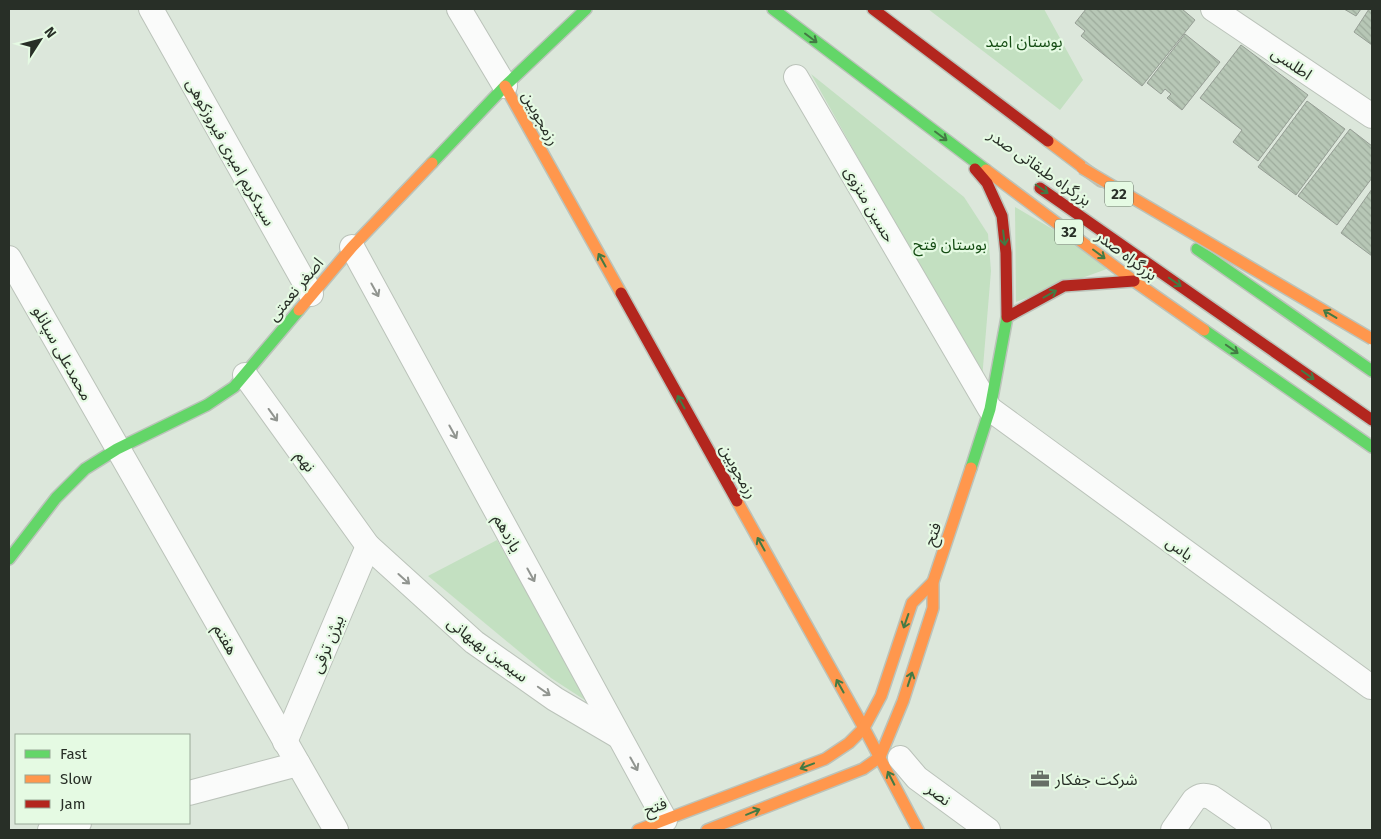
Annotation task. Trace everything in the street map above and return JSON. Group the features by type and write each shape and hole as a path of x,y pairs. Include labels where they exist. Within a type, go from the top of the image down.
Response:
{"main road":[{"name":"اصغر نعمتی","path":"9,559 69,484 85,469 117,449 223,396 234,387 352,247 505,86 586,9"},
{"name":"بزرگراه صدر","path":"773,9 1134,281 1372,447"},
{"path":"788,9 844,49"},
{"name":"بزرگراه طبقاتی صدر","path":"873,9 1082,168 1372,369"},
{"path":"884,9 1086,164 1372,369"},
{"name":"رزمجوبین","path":"505,86 864,728 895,751"},
{"name":"فتح","path":"895,751 903,701 933,608 933,582 990,409 1007,317 1006,253 1002,216 987,183 960,150"},
{"path":"1082,168 1372,339"},
{"name":"بزرگراه طبقاتی صدر","path":"1030,180 1372,420"},
{"path":"1007,317 1064,286 1134,281"},
{"path":"859,760 864,728 881,696 912,604 933,582"},
{"path":"903,701 895,751 919,830"},
{"path":"719,828 859,760 895,751"},
{"path":"895,751 919,830"},
{"name":"فتح","path":"638,830 668,825 826,759 859,760"}],"street":[{"name":"سیدکریم امیری فیروزکوهی","path":"151,9 311,294"},
{"path":"459,9 505,86"},
{"name":"اطلسی","path":"1213,9 1372,116"},
{"name":"حسین منزوی","path":"796,78 990,409"},
{"name":"یازدهم","path":"352,247 668,825"},
{"name":"محمدعلی سپانلو","path":"9,258 117,449"},
{"name":"نهم","path":"245,375 368,546"},
{"name":"یاس","path":"990,409 1371,687"},
{"name":"هفتم","path":"117,449 336,830"},
{"name":"سیمین بهبهانی","path":"368,546 474,642 555,699 619,737"},
{"name":"بیژن ترقی","path":"285,742 368,546"},
{"name":"نصر","path":"895,751 917,778 979,829"},
{"path":"190,793 298,764"},
{"path":"1173,830 1194,800 1199,796 1206,795 1259,830"}],"green space":[{"name":"بوستان امید","path":"928,9 1044,9 1083,80 1060,110"},
{"name":"بوستان فتح","path":"811,74 964,197 988,234 991,271 982,379"},
{"path":"1015,207 1115,266 1016,302"},
{"path":"497,540 594,706 551,678 428,576"}],"building":[{"path":"1086,9 1182,9 1195,20 1142,86 1081,36 1085,31 1075,23"},
{"path":"1344,9 1361,9 1356,16"},
{"path":"1369,9 1372,9 1372,45 1354,32"},
{"path":"1185,34 1220,62 1182,110 1167,98 1171,94 1165,89 1161,94 1147,83"},
{"path":"1241,45 1308,95 1258,161 1233,142 1242,130 1200,98"},
{"path":"1307,101 1345,129 1296,195 1258,167"},
{"path":"1350,129 1372,146 1372,178 1337,225 1298,196"},
{"path":"1372,189 1372,256 1341,233"}],"traffic: fast":[{"path":"432,163 505,86 586,9"},
{"path":"773,9 986,170"},
{"path":"1197,249 1372,371"},
{"path":"9,559 56,498 85,469 117,449 207,405 234,387 299,310"},
{"path":"971,468 990,409 1007,317"},
{"path":"1204,330 1372,447"}],"traffic: slow":[{"path":"505,86 621,293"},
{"path":"1048,141 1101,181"},
{"path":"299,310 352,247 432,163"},
{"path":"1082,168 1372,339"},
{"path":"986,170 1134,281 1204,330"},
{"path":"880,757 903,701 933,608 933,582 971,468"},
{"path":"737,501 864,728 918,830"},
{"path":"638,830 825,759 849,743 864,728 881,696 912,603 933,582"},
{"path":"707,830 863,769 880,757"}],"traffic: jam":[{"path":"873,9 1048,141"},
{"path":"975,169 987,183 1002,216 1006,253 1007,317 1064,286 1134,281"},
{"path":"1040,188 1372,420"},
{"path":"621,293 737,501"}],"place":[{"name":"شرکت جفکار","path":"1040,779"}]}
